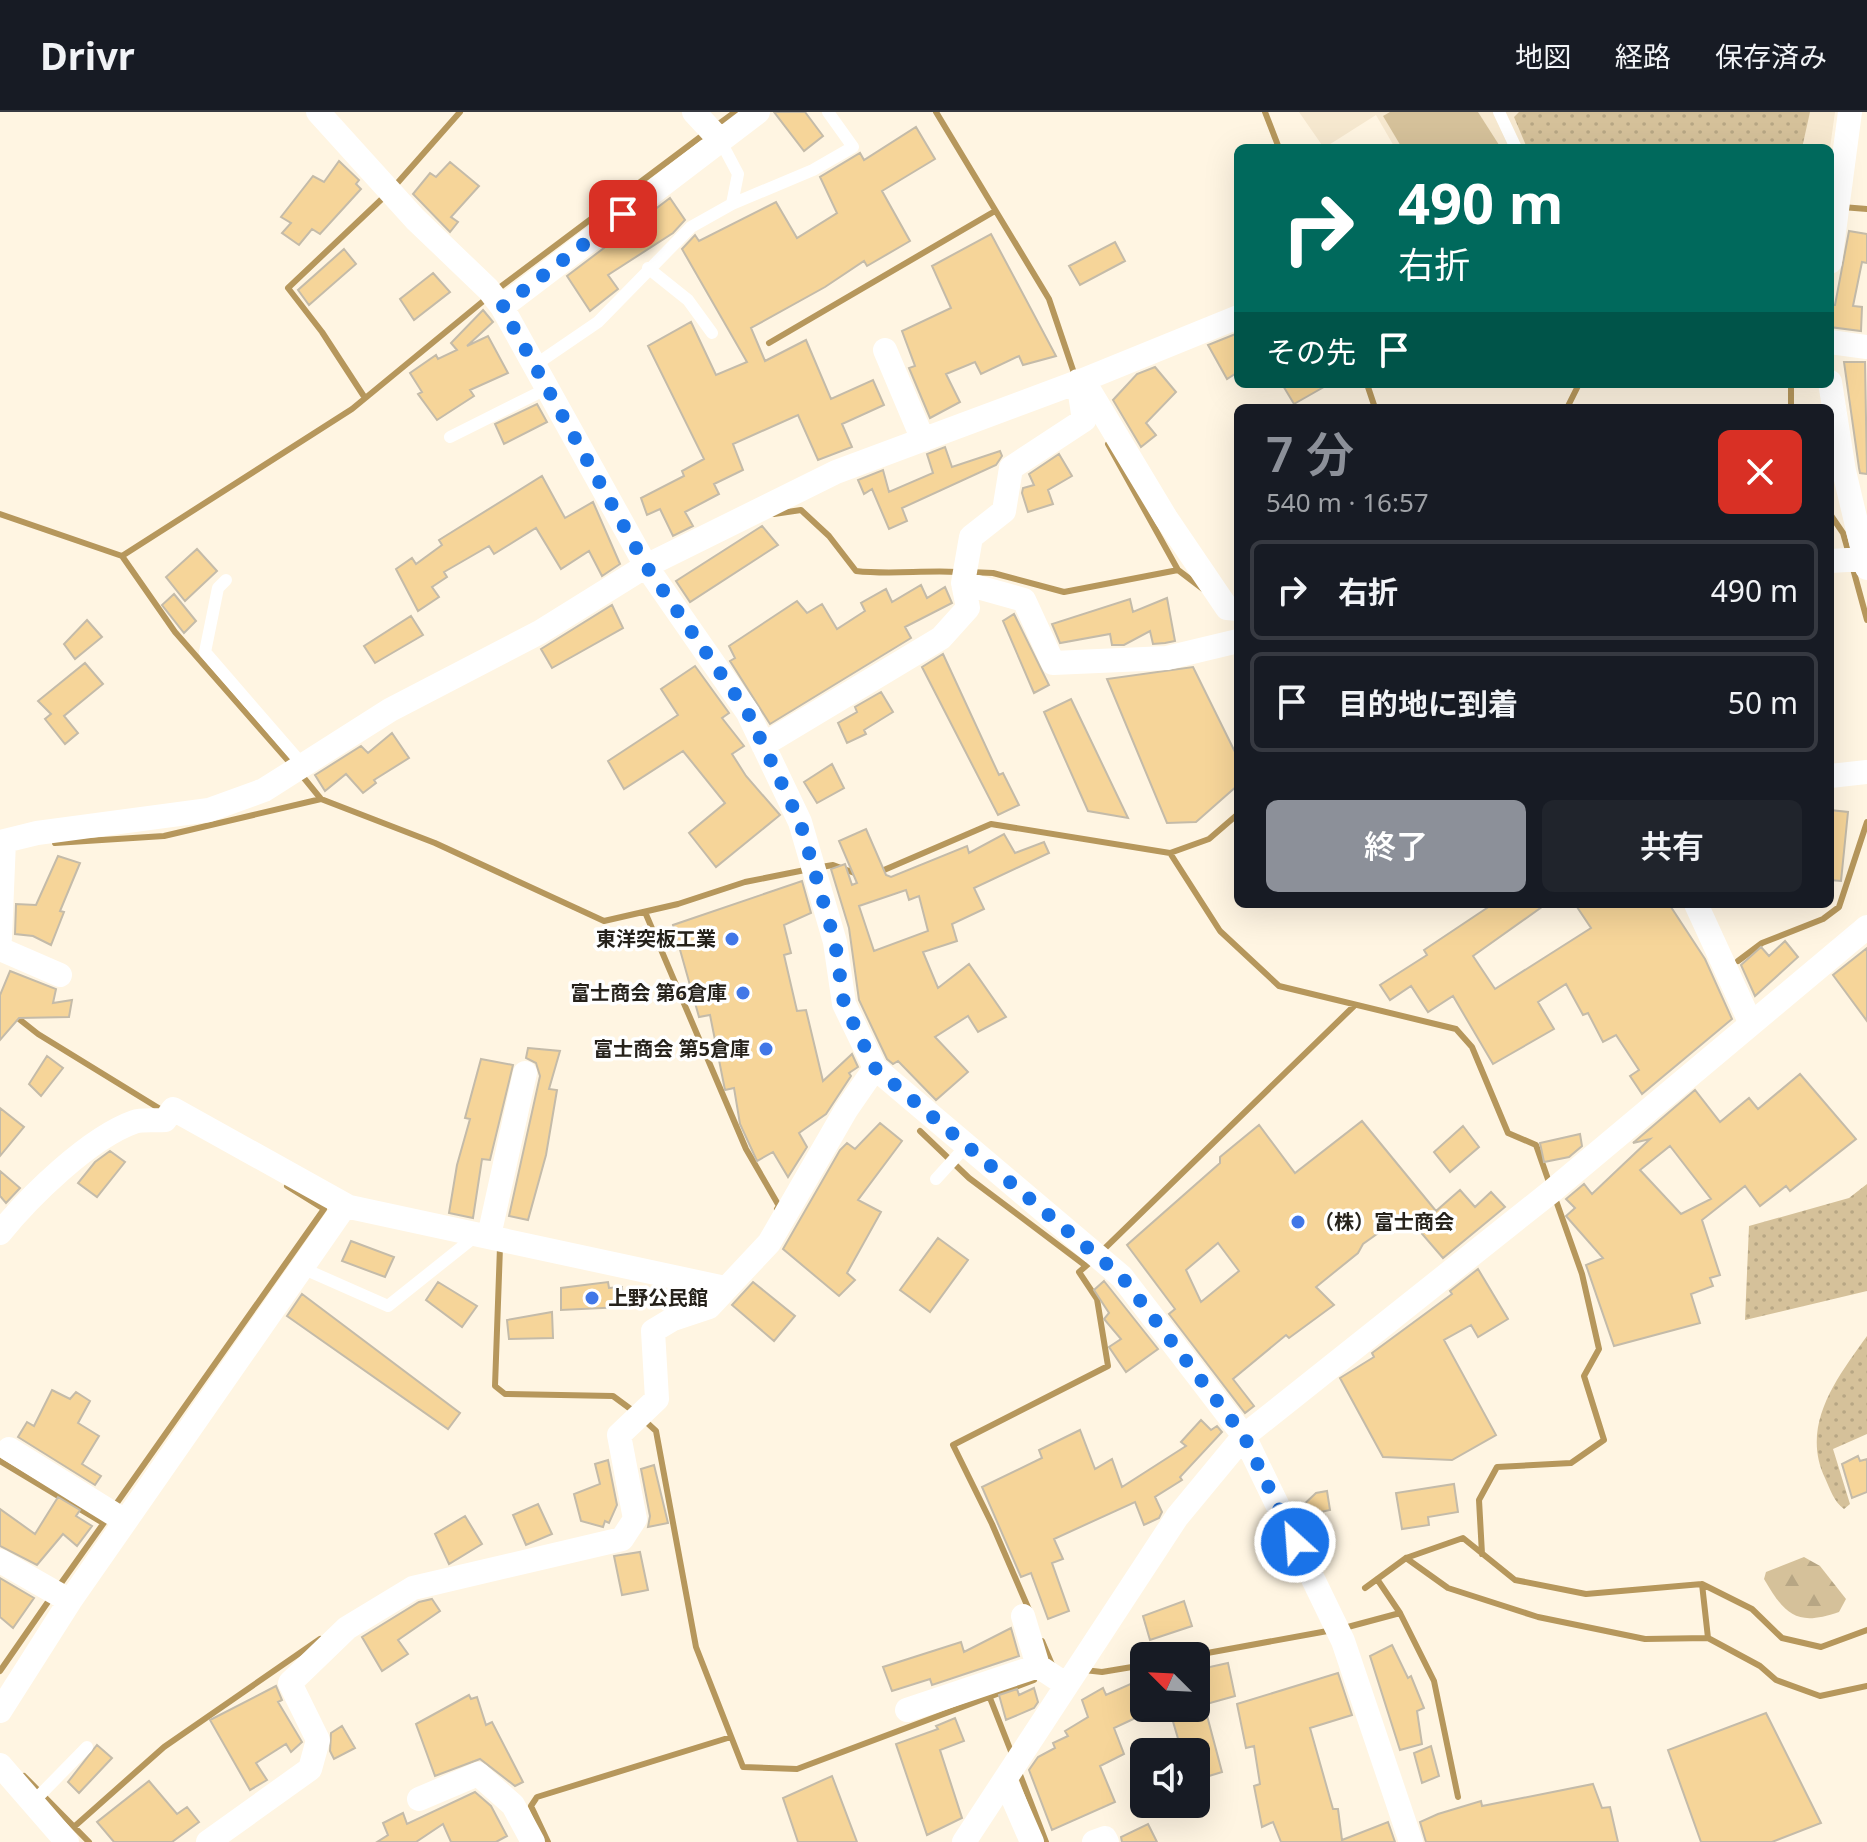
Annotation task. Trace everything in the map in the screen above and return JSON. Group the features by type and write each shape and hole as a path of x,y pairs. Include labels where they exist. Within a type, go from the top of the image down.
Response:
{"street":[{"path":"318,112 495,299 646,566 748,713 800,822 835,942 844,1004 875,1068 961,1151 1122,1277 1244,1436 1338,1631 1411,1842"},
{"path":"694,112 720,140"},
{"path":"495,299 758,112"},
{"path":"1834,234 1850,112"},
{"path":"0,938 2,841 209,810 264,790 390,710 540,632 646,566 836,472 1080,381 1234,319"},
{"path":"1834,343 1867,347"},
{"path":"885,350 923,440"},
{"path":"763,745 941,638 968,608 963,583 971,537 1004,511 1011,468 1084,420 1080,381"},
{"path":"1080,381 1209,582 1227,608 1234,609"},
{"path":"1834,407 1844,471 1851,562"},
{"path":"963,583 1024,600 1053,663 1167,658 1234,642"},
{"path":"1834,776 1867,772"},
{"path":"964,1842 1005,1780 1058,1672 1177,1517 1244,1436 1552,1191 1866,930 1867,903"},
{"path":"1698,908 1751,1024"},
{"path":"0,949 60,975"},
{"path":"208,1842 310,1769 318,1740 290,1683 347,1628 413,1588 622,1539 635,1519 619,1435 657,1399 653,1331 673,1319 709,1307 719,1285 769,1243 846,1110 875,1068"},
{"path":"477,1239 525,1073"},
{"path":"0,1233 19,1210 95,1144 135,1122 165,1120 173,1109 344,1210 719,1285"},
{"path":"0,1711 61,1596 125,1521 344,1210"},
{"path":"9,1449 125,1521"},
{"path":"0,1561 61,1596"},
{"path":"1023,1616 1058,1672"},
{"path":"907,1710 1058,1672"},
{"path":"0,1765 40,1796 67,1842"},
{"path":"419,1799 478,1774 513,1805 533,1842"},
{"path":"1005,1780 1032,1842"},
{"path":"1094,1842 1105,1838 1107,1842"}],"lane":[{"path":"535,365 598,322 691,227 732,204 813,170 853,147 828,112"},
{"path":"1499,112 1514,144"},
{"path":"720,140 738,174 732,204"},
{"path":"648,268 688,300 712,333"},
{"path":"450,437 548,388"},
{"path":"226,580 218,588 205,652 302,764"},
{"path":"936,1179 961,1151"},
{"path":"302,1268 388,1306 477,1239"},
{"path":"40,1796 87,1747"}],"shaded area":[{"path":"1299,112 1835,112 1831,144 1393,144 1376,115 1330,144 1321,144"}],"green space":[{"path":"1390,112 1478,112 1498,144 1400,144 1383,116"},
{"path":"1519,112 1810,112 1803,144 1525,144 1514,117"},
{"path":"1867,1184 1867,1291 1745,1320 1749,1226 1849,1198"},
{"path":"1867,1336 1867,1434 1833,1449 1850,1504 1844,1509 1835,1499 1818,1458 1819,1421 1834,1385"},
{"path":"1804,1557 1820,1566 1846,1599 1839,1612 1803,1618 1787,1610 1772,1592 1764,1579 1766,1572"}],"building":[{"path":"774,112 805,112 823,136 804,151"},
{"path":"916,127 935,159 882,191 910,241 867,266 864,261 825,287 751,328 765,361 806,340 831,399 873,380 884,405 842,424 852,447 818,460 798,415 733,444 743,470 714,484 719,494 685,512 693,526 673,536 660,509 647,515 641,498 684,476 682,471 704,459 648,346 691,322 716,375 747,362 682,249 695,235 699,241 776,202 797,238 837,213 820,177 860,153 864,160"},
{"path":"339,161 359,180 356,184 361,189 320,234 312,229 299,245 282,233 291,223 281,217 313,176 324,182"},
{"path":"450,162 479,186 451,217 458,222 450,232 413,194 430,173 436,177"},
{"path":"670,198 685,220 673,233 608,275 618,289 590,311 567,276"},
{"path":"1849,231 1867,234 1867,263 1862,262 1853,306 1862,307 1861,331 1834,328 1835,305"},
{"path":"991,234 1056,356 1023,365 1019,356 981,374 975,362 946,374 960,402 930,418 909,368 915,366 902,331 951,308 932,266"},
{"path":"1115,242 1125,261 1080,285 1069,266"},
{"path":"344,249 356,264 309,305 298,290"},
{"path":"433,273 450,292 414,320 400,299"},
{"path":"483,310 493,322 467,346 488,336 508,373 470,390 474,396 437,420 418,394 422,392 410,373 436,355 438,359 457,350 451,343"},
{"path":"1234,335 1234,375 1227,379 1208,345"},
{"path":"1844,362 1865,362 1867,474 1860,473"},
{"path":"1155,367 1176,392 1146,423 1156,435 1141,447 1113,400 1137,374"},
{"path":"1284,388 1322,388 1294,404"},
{"path":"537,404 547,422 504,444 495,424"},
{"path":"945,447 952,467 1000,451 1002,456 996,465 902,508 907,521 889,529 872,489 864,494 858,480 883,470 889,492 933,473 927,454"},
{"path":"1059,454 1072,476 1048,490 1053,504 1028,512 1022,493 1023,488 1034,485 1029,474"},
{"path":"542,476 565,518 593,502 620,564 602,576 589,551 561,569 536,528 494,554 489,546 444,572 447,577 432,587 439,597 418,611 396,569 412,558 416,564 442,545 439,540"},
{"path":"762,526 778,545 690,602 676,581"},
{"path":"197,549 217,571 185,601 166,577"},
{"path":"921,585 927,598 945,587 952,603 905,627 911,638 770,724 730,661 735,658 729,646 797,601 807,613 822,604 837,629 865,611 861,603 886,589 892,602"},
{"path":"174,594 196,621 184,633 162,605"},
{"path":"1167,598 1175,641 1153,644 1150,631 1124,645 1112,645 1110,634 1060,643 1052,624 1130,599 1133,612"},
{"path":"612,605 623,628 552,668 541,649"},
{"path":"1014,614 1049,685 1034,693 1003,621"},
{"path":"411,616 423,635 375,663 364,646"},
{"path":"87,620 102,637 75,659 64,644"},
{"path":"943,654 999,775 1003,773 1019,805 998,815 922,667"},
{"path":"85,663 103,684 64,716 78,733 65,744 45,719 51,714 38,701"},
{"path":"695,666 729,713 722,718 744,746 732,754 746,776 780,815 716,867 689,833 725,803 683,751 624,789 608,761 678,715 661,689"},
{"path":"1193,667 1234,750 1234,789 1196,822 1167,823 1107,679"},
{"path":"881,692 893,712 864,730 866,734 847,743 838,723 857,712 855,707"},
{"path":"1071,699 1128,818 1088,811 1044,712"},
{"path":"392,733 409,758 374,780 376,783 363,793 346,774 325,791 315,775 361,746 368,753"},
{"path":"832,764 844,788 817,803 804,782"},
{"path":"1834,810 1848,812 1841,881 1834,880"},
{"path":"866,829 886,875 891,877 967,846 969,853 1004,834 1015,853 1044,842 1049,853 974,888 984,909 952,924 957,941 923,952 938,988 969,964 1006,1017 978,1032 968,1016 935,1037 968,1072 936,1100 898,1061 893,1064 887,1059 859,1000 849,928 831,869 845,864 852,885 857,883 839,841","holes":["906,890 909,900 919,896 928,931 874,951 859,906"]},
{"path":"58,856 80,863 60,911 64,912 51,945 33,936 15,934 16,904 36,905"},
{"path":"802,881 811,913 784,925 791,953 784,955 797,1011 806,1010 823,1081 852,1054 858,1067 849,1073 851,1076 826,1114 799,1133 807,1147 788,1177 773,1152 757,1161 740,1124 734,1088 725,1090 710,1015 699,1017 673,925"},
{"path":"1487,908 1540,908 1473,956 1495,989 1591,928 1578,908 1672,908 1705,959 1732,1019 1642,1094 1630,1076 1639,1070 1616,1035 1603,1042 1588,1013 1583,1015 1566,984 1538,1002 1554,1029 1493,1064 1453,996 1428,1012 1411,986 1390,1000 1380,985 1427,955 1424,950"},
{"path":"1785,941 1798,957 1755,996 1741,965 1761,947 1769,956"},
{"path":"1867,948 1867,1021 1833,975"},
{"path":"10,971 56,989 53,1003 72,1000 69,1017 19,1018 0,1040 0,995"},
{"path":"528,1048 560,1051 549,1089 557,1090 546,1155 528,1220 509,1216 540,1076 536,1063 526,1058"},
{"path":"47,1056 63,1068 41,1096 29,1084"},
{"path":"481,1059 513,1065 490,1160 482,1159 473,1218 449,1213 457,1165 470,1119 465,1118"},
{"path":"1800,1074 1856,1139 1790,1191 1786,1186 1760,1206 1745,1186 1702,1220 1720,1275 1710,1278 1713,1286 1691,1294 1700,1323 1614,1346 1586,1265 1603,1258 1566,1216 1575,1208 1566,1199 1584,1184 1592,1194 1650,1139 1633,1143 1695,1090 1720,1122 1749,1098 1758,1109","holes":["1670,1146 1711,1199 1681,1214 1640,1170"]},
{"path":"0,1108 24,1127 0,1156"},
{"name":"（株）富士商会","path":"1362,1121 1436,1211 1460,1190 1475,1207 1491,1192 1505,1207 1443,1258 1405,1214 1363,1244 1358,1253 1316,1287 1334,1305 1289,1338 1286,1335 1233,1379 1254,1406 1245,1413 1169,1314 1175,1309 1127,1245 1220,1163 1220,1157 1259,1125 1295,1173","holes":["1218,1243 1239,1271 1201,1302 1186,1270"]},
{"path":"880,1123 902,1141 858,1200 881,1212 847,1273 855,1280 839,1296 783,1249 840,1150 847,1143 855,1149"},
{"path":"1463,1126 1479,1147 1450,1172 1434,1152"},
{"path":"1580,1134 1582,1146 1569,1157 1544,1162 1540,1143"},
{"path":"110,1151 125,1162 97,1197 78,1183 95,1162"},
{"path":"0,1171 20,1188 6,1203 0,1196"},
{"path":"938,1238 968,1260 930,1312 900,1290"},
{"path":"351,1241 394,1257 385,1277 342,1261"},
{"path":"1478,1269 1508,1319 1478,1337 1471,1325 1444,1340 1496,1435 1452,1460 1383,1457 1340,1378 1374,1357 1372,1353 1452,1294 1450,1291"},
{"path":"1104,1281 1158,1349 1126,1372 1109,1347 1121,1339 1104,1319 1109,1313 1094,1290"},
{"path":"438,1282 477,1306 462,1327 426,1300"},
{"name":"上野公民館","path":"608,1282 609,1288 622,1287 623,1307 561,1310 561,1288"},
{"path":"753,1282 795,1316 774,1341 732,1305"},
{"path":"302,1294 460,1413 448,1429 287,1316"},
{"path":"552,1312 553,1338 509,1339 507,1320"},
{"path":"52,1390 70,1399 76,1392 90,1401 78,1423 99,1436 82,1464 101,1476 95,1485 18,1437 27,1422 34,1426"},
{"path":"1201,1420 1211,1430 1217,1426 1222,1432 1180,1477 1182,1480 1155,1497 1162,1512 1159,1518 1144,1525 1135,1502 1054,1539 1063,1559 1052,1563 1069,1611 1048,1619 1031,1573 1021,1577 982,1487 1042,1458 1039,1450 1080,1430 1095,1469 1112,1459 1122,1487 1186,1446 1181,1442"},
{"path":"1858,1456 1860,1461 1867,1459 1867,1492 1852,1498 1842,1464"},
{"path":"608,1460 617,1505 609,1523 605,1521 603,1527 581,1521 574,1494 600,1484 595,1464"},
{"path":"654,1465 668,1523 648,1527 650,1516 641,1469"},
{"path":"1454,1484 1458,1512 1428,1517 1429,1525 1402,1529 1396,1493"},
{"path":"1327,1491 1330,1510 1316,1513 1317,1522 1304,1525 1297,1511 1316,1493"},
{"path":"58,1497 80,1510 76,1516 92,1526 77,1546 63,1534 37,1565 0,1546 0,1509 35,1534"},
{"path":"538,1504 552,1534 526,1545 513,1515"},
{"path":"465,1516 482,1544 449,1564 435,1534"},
{"path":"640,1552 648,1590 622,1595 614,1556"},
{"path":"0,1578 34,1598 13,1628 0,1617"},
{"path":"432,1599 440,1611 398,1640 408,1654 382,1671 362,1637 419,1602"},
{"path":"1184,1601 1192,1626 1150,1640 1143,1616"},
{"path":"1011,1628 1019,1656 932,1685 930,1679 892,1691 883,1667 961,1642 964,1652"},
{"path":"1392,1645 1408,1678 1411,1676 1424,1708 1417,1711 1422,1744 1400,1750 1370,1656"},
{"path":"1228,1663 1235,1696 1210,1703 1210,1667"},
{"path":"1338,1673 1352,1715 1310,1728 1333,1809 1338,1809 1342,1840 1388,1822 1395,1842 1281,1842 1273,1822 1262,1827 1254,1786 1260,1784 1254,1746 1246,1748 1237,1704"},
{"path":"1130,1684 1130,1721 1114,1728 1124,1754 1100,1766 1115,1802 1052,1830 1029,1770 1038,1757 1055,1748 1053,1743 1068,1736 1065,1731 1088,1717 1082,1700 1103,1688 1106,1695"},
{"path":"276,1686 282,1700 278,1702 302,1742 291,1752 286,1744 256,1763 267,1780 250,1790 210,1720"},
{"path":"1034,1688 1038,1702 1034,1708 1006,1720 999,1695 1017,1689 1019,1695"},
{"path":"469,1695 471,1699 477,1697 486,1725 492,1722 523,1782 515,1786 480,1759 435,1776 416,1724"},
{"path":"1766,1713 1821,1823 1772,1842 1701,1842 1668,1750"},
{"path":"955,1718 964,1741 940,1750 962,1818 927,1835 896,1744 938,1729 936,1726"},
{"path":"1173,1722 1209,1722 1222,1772 1210,1776 1210,1738 1178,1738"},
{"path":"342,1726 355,1748 334,1759 330,1751 331,1733"},
{"path":"97,1745 112,1758 79,1793 68,1782"},
{"path":"1431,1746 1439,1776 1422,1783 1414,1753"},
{"path":"832,1776 857,1842 798,1842 783,1798"},
{"path":"149,1781 177,1814 187,1807 199,1822 172,1842 114,1842 97,1822"},
{"path":"1593,1784 1602,1808 1610,1807 1618,1842 1426,1842 1420,1822 1481,1801 1482,1806"},
{"path":"475,1792 491,1806 507,1836 496,1842 451,1842 443,1824 416,1842 377,1842 388,1835 383,1823 403,1813 407,1824"},
{"path":"1148,1824 1157,1842 1122,1842 1121,1837"}],"waterway":[{"path":"393,188 460,112"},
{"path":"716,126 735,112"},
{"path":"936,112 1049,299 1075,376"},
{"path":"1265,112 1277,144"},
{"path":"495,291 707,132"},
{"path":"365,398 322,332 288,288 385,196"},
{"path":"1842,207 1867,209"},
{"path":"769,343 995,211"},
{"path":"0,514 122,556 352,409 487,298"},
{"path":"1368,388 1374,404"},
{"path":"1569,404 1577,388"},
{"path":"1791,388 1791,404"},
{"path":"1108,444 1178,570"},
{"path":"774,514 801,510 829,536 856,571 958,572"},
{"path":"1834,520 1843,533 1849,554"},
{"path":"122,556 175,632 291,764"},
{"path":"1852,565 1867,620"},
{"path":"969,572 993,573 1064,592 1178,570 1203,589"},
{"path":"55,843 164,836 321,799 299,772"},
{"path":"321,799 435,843 604,921 678,904 745,882 810,869"},
{"path":"1234,817 1209,839 1170,853 1220,931 1279,986 1456,1029 1472,1047 1508,1133 1536,1145 1550,1185"},
{"path":"1738,961 1762,943 1823,919 1839,907 1867,822"},
{"path":"877,873 991,824 1170,853"},
{"path":"821,867 833,865 860,875"},
{"path":"645,912 746,1149 779,1206 777,1209"},
{"path":"0,1004 38,1034 165,1112"},
{"path":"1101,1252 1354,1006"},
{"path":"920,1131 969,1178 1086,1266"},
{"path":"114,1507 324,1209 287,1186"},
{"path":"1482,1554 1479,1500 1497,1467 1571,1463 1604,1440 1584,1376 1599,1349 1582,1274 1554,1195"},
{"path":"500,1247 495,1386 505,1394 613,1396 636,1413"},
{"path":"1030,1612 953,1445 1108,1366 1097,1299 1079,1272 1093,1260"},
{"path":"644,1420 656,1431 696,1647 743,1767 797,1769 1034,1680"},
{"path":"0,1461 103,1523"},
{"path":"59,1586 108,1517"},
{"path":"1365,1588 1406,1558 1463,1538 1515,1580 1586,1594 1702,1584 1752,1609 1782,1638 1821,1647 1867,1630"},
{"path":"1406,1558 1448,1588 1538,1617 1645,1639 1708,1638 1702,1584"},
{"path":"1377,1579 1400,1613"},
{"path":"0,1671 50,1599"},
{"path":"1344,1628 1400,1613 1434,1681 1458,1797"},
{"path":"1210,1653 1333,1630"},
{"path":"1708,1638 1760,1666 1776,1680 1820,1696 1867,1686"},
{"path":"75,1826 164,1747 320,1639"},
{"path":"1042,1641 1053,1667"},
{"path":"1084,1670 1102,1672 1130,1667"},
{"path":"990,1698 1012,1754"},
{"path":"548,1842 531,1806 537,1797 731,1737"},
{"path":"1019,1772 1046,1842"},
{"path":"24,1776 89,1842"}],"place":[{"name":"東洋突板工業","path":"732,939"},
{"name":"富士商会 第6倉庫","path":"743,993"},
{"name":"富士商会 第5倉庫","path":"766,1049"},
{"name":"（株）富士商会","path":"1298,1222"},
{"name":"上野公民館","path":"592,1298"}],"route":[{"path":"623,214 502,307 646,566 748,713 772,770 800,822 835,942 844,1004 875,1068 1122,1277 1244,1436 1295,1542"}]}
